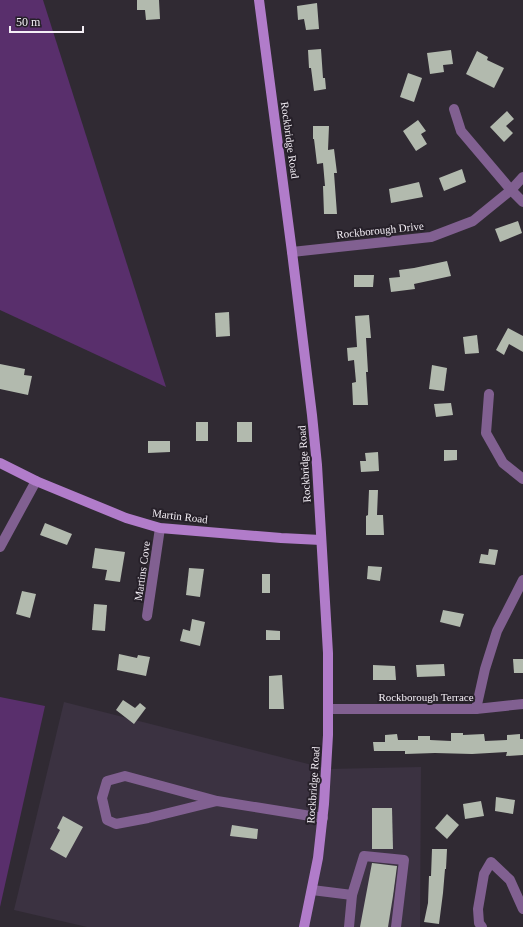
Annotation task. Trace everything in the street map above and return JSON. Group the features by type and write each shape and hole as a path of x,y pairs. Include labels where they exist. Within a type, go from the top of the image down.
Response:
{"main road":[{"name":"Rockbridge Road","path":"259,0 312,415 317,465 328,653 327,771 323,818 318,858 304,927"},
{"name":"Martin Road","path":"0,463 36,481 126,518 160,528 321,540"}],"street":[{"path":"454,109 461,131 523,202"},
{"name":"Rockborough Drive","path":"292,252 431,237 473,221 511,190 523,177"},
{"path":"489,394 486,433 502,463 523,479"},
{"path":"0,547 36,481"},
{"name":"Martins Cove","path":"148,616 160,528"},
{"path":"476,709 485,669 497,631 523,580"},
{"name":"Rockborough Terrace","path":"328,709 476,709 523,704"},
{"path":"217,801 148,818 116,824 107,820 102,798 107,781 124,776 217,801 323,818"},
{"path":"348,927 352,895 364,856 404,860 396,927"},
{"path":"482,927 479,923 478,909 484,874 491,862 510,880 523,909"},
{"path":"312,890 352,895"}],"shaded area":[{"path":"0,0 43,0 166,387 0,310"},
{"path":"0,697 45,706 0,907"},
{"path":"64,702 328,769 421,767 420,927 87,927 14,910"}],"building":[{"path":"137,0 159,0 160,19 146,20 145,10 137,10"},
{"path":"317,3 319,29 306,30 304,19 298,20 297,6"},
{"path":"321,49 323,78 325,78 326,89 314,91 311,68 309,68 308,50"},
{"path":"451,50 453,64 443,65 444,72 430,74 427,53"},
{"path":"477,51 488,57 487,60 504,68 494,88 466,74"},
{"path":"408,73 422,78 414,102 400,97"},
{"path":"507,111 514,119 506,126 513,133 504,142 490,127"},
{"path":"418,120 426,131 421,134 427,144 416,151 403,131"},
{"path":"313,126 329,126 328,150 334,149 337,173 334,173 337,214 324,214 323,186 325,186 323,163 317,164 313,139"},
{"path":"462,169 466,182 444,191 439,178"},
{"path":"419,182 423,197 391,203 389,189"},
{"path":"518,221 522,233 500,242 495,229"},
{"path":"447,261 451,276 414,284 415,289 391,292 389,278 400,277 399,270"},
{"path":"354,275 374,275 373,287 354,287"},
{"path":"229,312 230,336 216,337 215,313"},
{"path":"369,315 371,338 366,338 368,405 353,405 352,383 356,382 354,360 348,361 347,348 357,347 355,316"},
{"path":"508,328 523,336 523,352 509,344 504,355 496,350"},
{"path":"477,335 479,353 465,354 463,337"},
{"path":"0,364 25,369 24,375 32,376 28,395 0,389"},
{"path":"432,365 447,368 444,391 429,389"},
{"path":"451,403 453,415 436,417 434,404"},
{"path":"196,422 208,422 208,441 196,441"},
{"path":"237,422 252,422 252,442 237,442"},
{"path":"148,441 170,441 170,452 148,453"},
{"path":"444,450 457,450 457,460 444,461"},
{"path":"378,452 379,471 361,472 360,461 366,461 365,453"},
{"path":"369,490 378,490 377,515 383,515 384,535 366,535 366,516 368,515"},
{"path":"45,523 72,534 67,545 40,535"},
{"path":"95,548 125,552 120,582 105,580 107,570 92,568"},
{"path":"489,549 498,550 495,565 479,563 481,554 488,555"},
{"path":"368,566 382,567 380,581 367,579"},
{"path":"189,568 204,569 200,597 186,595"},
{"path":"262,574 270,574 270,593 262,593"},
{"path":"22,591 36,594 30,618 16,614"},
{"path":"94,604 107,605 105,631 92,630"},
{"path":"443,610 464,614 460,627 440,622"},
{"path":"192,619 205,622 200,646 180,641 183,629 190,631"},
{"path":"266,630 280,631 280,640 266,640"},
{"path":"119,654 137,658 138,655 150,657 146,676 117,670"},
{"path":"513,659 523,659 523,673 514,673"},
{"path":"444,664 445,676 417,677 416,665"},
{"path":"373,665 395,666 396,680 373,680"},
{"path":"282,675 284,709 269,709 269,676"},
{"path":"123,700 135,708 140,703 146,708 134,724 116,710"},
{"path":"451,733 463,733 463,735 484,734 485,741 507,740 507,735 520,734 520,739 523,739 523,755 506,756 507,752 472,754 405,754 405,751 374,751 373,742 385,742 385,735 397,734 398,740 418,740 418,736 430,736 430,740 451,741"},
{"path":"496,797 515,800 513,814 495,811"},
{"path":"481,801 484,816 465,819 463,804"},
{"path":"372,808 392,808 393,849 372,849"},
{"path":"447,814 459,825 447,839 435,828"},
{"path":"63,816 83,827 66,858 50,849 60,830 57,828"},
{"path":"232,825 258,829 257,839 230,836"},
{"path":"432,849 447,849 439,924 424,922 428,903 429,876 431,876"},
{"path":"372,863 397,866 388,927 360,927"}]}
